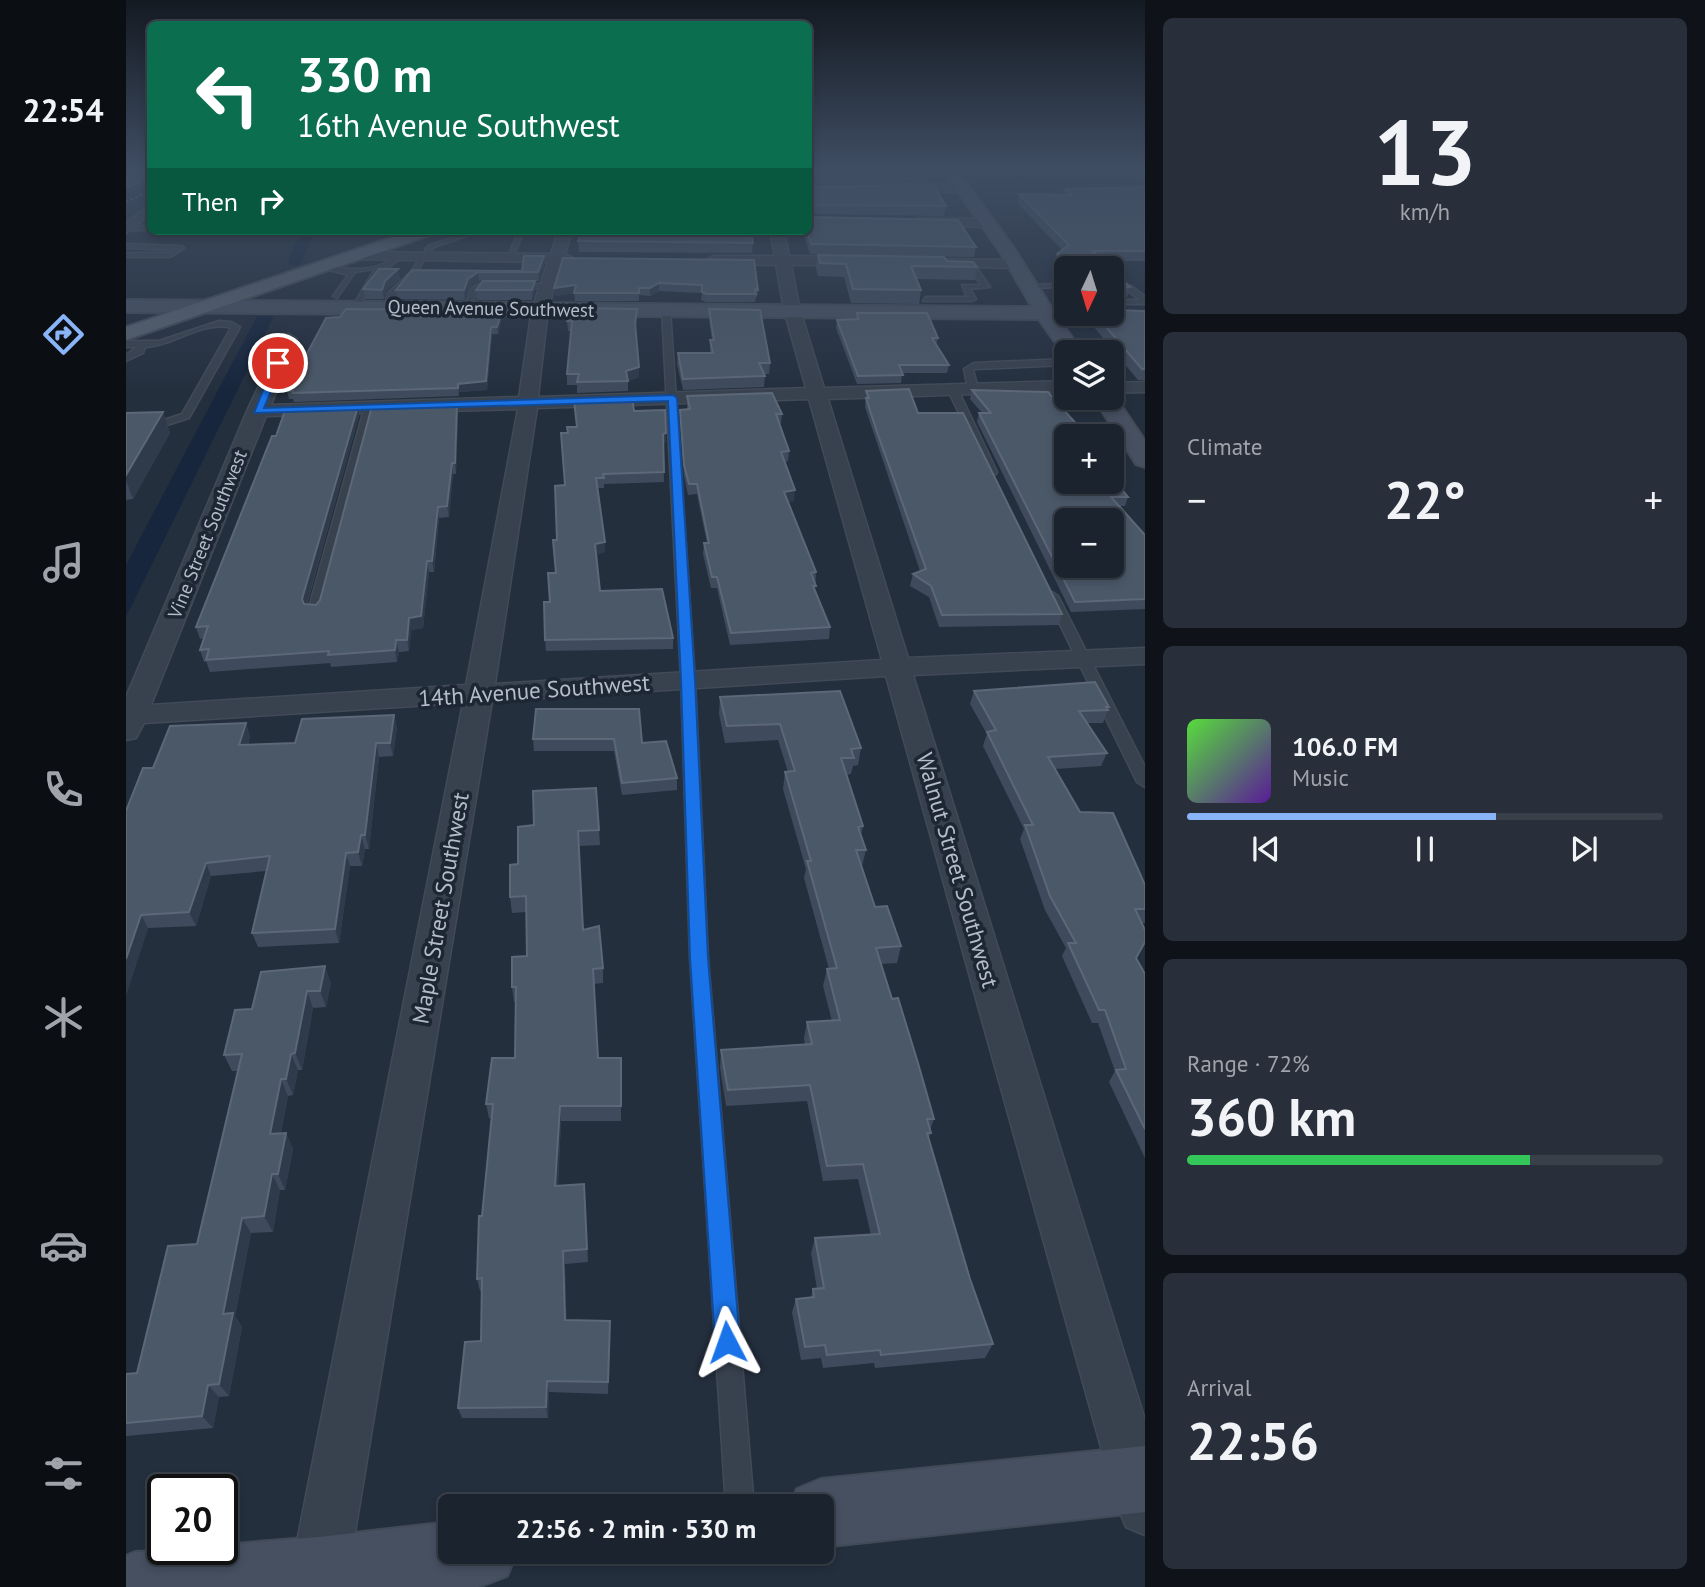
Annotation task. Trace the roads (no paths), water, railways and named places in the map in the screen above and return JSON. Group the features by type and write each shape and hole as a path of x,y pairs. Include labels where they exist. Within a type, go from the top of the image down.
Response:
{"main road":[{"path":"134,340 208,306 386,244"}],"street":[{"path":"1002,244 1064,340"},
{"path":"703,260 780,246 876,262"},
{"name":"Walnut Street Southwest","path":"780,246 792,310 1142,1489"},
{"path":"352,255 510,257 558,269"},
{"path":"916,262 945,266 1016,264"},
{"name":"Queen Avenue Southwest","path":"126,306 316,306 357,301 387,307 467,308 558,269 666,310 792,310 930,305 1054,313"},
{"name":"Maple Street Southwest","path":"318,1579 479,694 528,403 558,269"},
{"path":"1124,313 1145,313"},
{"name":"Vine Street Southwest","path":"129,723 289,338"},
{"path":"257,411 1054,386"},
{"path":"1124,388 1145,387"},
{"path":"1113,410 1145,459"},
{"name":"14th Avenue Southwest","path":"129,723 688,680 1145,656"},
{"path":"834,1512 1142,1489"},
{"path":"135,1587 318,1579 438,1559"}],"lane":[{"path":"387,307 395,288 403,279 412,276 427,256 428,249 438,244"},
{"path":"510,257 515,244"},
{"path":"126,246 181,248 174,255 126,255"},
{"path":"319,266 346,272 382,267 393,263 399,256"},
{"path":"930,305 972,299 965,287 986,287 974,270 945,266"},
{"path":"316,306 323,300 337,296 357,301 382,267"},
{"path":"337,296 352,277 346,272"},
{"path":"1029,286 1054,286"},
{"path":"1124,287 1145,301"},
{"path":"1124,302 1145,301"},
{"path":"666,310 688,680 699,958 739,1494"},
{"path":"126,344 134,340 162,343 215,324 230,323 236,327 186,416 159,424 126,425"},
{"path":"126,358 140,351 134,340"},
{"path":"973,389 967,373 968,369 974,366 1054,363"},
{"path":"953,390 1000,489"},
{"path":"314,611 368,408"},
{"path":"1048,587 1145,782"}],"water":[{"path":"257,316 274,316 126,617 126,565"}],"waterway":[{"path":"295,262 303,244"}]}
